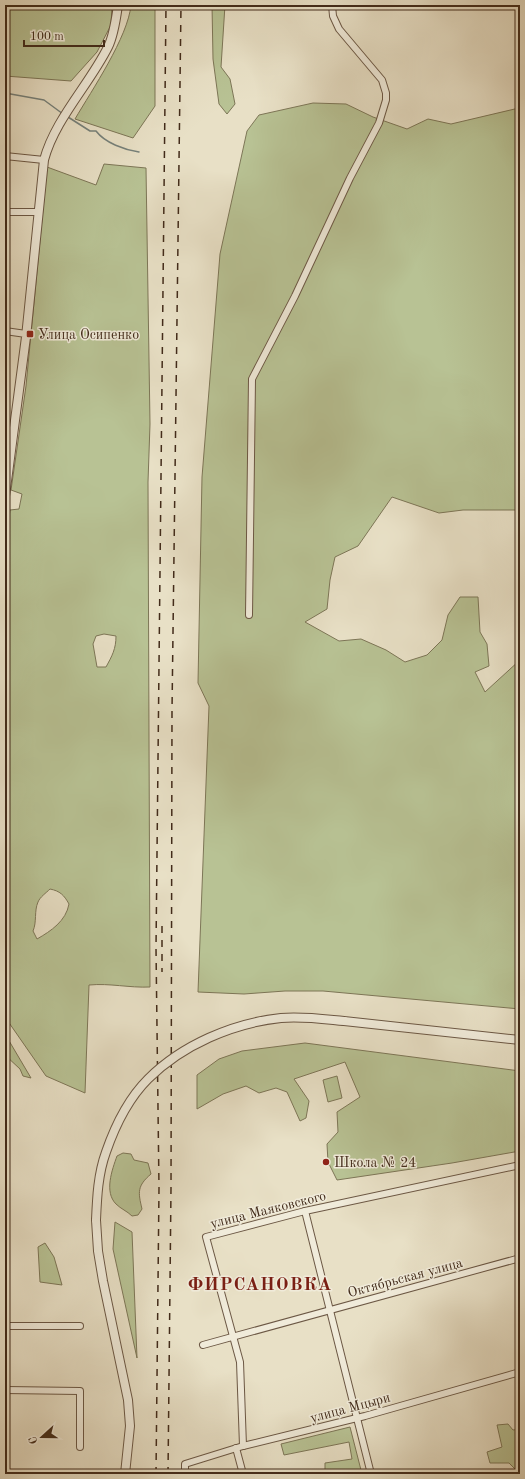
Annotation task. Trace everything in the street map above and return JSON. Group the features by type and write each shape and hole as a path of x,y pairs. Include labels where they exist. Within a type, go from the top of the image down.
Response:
{"street":[{"path":"5,496 26,334 44,160 49,145 60,125 108,46 118,5"},
{"path":"249,615 252,379 298,289 350,178 379,123 386,100 386,93 382,80 339,29 333,16 332,5"},
{"path":"5,156 44,160"},
{"path":"5,212 38,212"},
{"path":"5,331 26,334"},
{"path":"126,1474 130,1426 128,1400 103,1281 98,1251 96,1220 98,1185 106,1153 118,1124 136,1094 148,1079 182,1053 217,1034 256,1022 281,1018 308,1018 344,1021 520,1040"},
{"name":"улица Маяковского","path":"243,1446 240,1362 206,1237 305,1211 520,1165"},
{"path":"305,1211 371,1474"},
{"name":"Октябрьская улица","path":"203,1345 329,1309 520,1258"},
{"path":"5,1326 80,1326"},
{"name":"улица Мцыри","path":"186,1474 186,1464 236,1448 357,1418 520,1372"},
{"path":"5,1390 80,1391 80,1447"},
{"path":"236,1448 243,1474"}],"green space":[{"path":"5,5 112,5 111,25 97,52 71,81 5,76"},
{"path":"131,5 155,5 155,106 133,138 75,119 116,47 128,18"},
{"path":"212,5 225,5 221,67 230,79 235,104 227,114 219,104 213,59"},
{"path":"313,103 346,104 373,117 407,129 428,119 451,124 519,108 520,188 516,265 520,266 520,510 463,510 439,513 392,497 358,546 335,557 330,580 327,609 305,622 339,641 361,639 386,650 405,662 427,655 442,640 448,615 460,597 478,597 480,632 487,644 489,666 475,672 485,692 520,660 520,1009 323,991 285,991 244,994 198,992 209,706 198,683 202,477 220,254 247,131 259,115"},
{"path":"104,164 146,168 150,424 148,482 150,987 89,985 85,1093 46,1076 5,1017 5,546 10,510 19,509 22,494 11,490 26,386 47,167 96,185","holes":["104,634 116,636 115,645 112,656 106,667 97,667 93,644 96,636","50,889 61,894 69,904 65,916 57,925 37,939 33,931 37,905 40,898"]},
{"path":"5,1034 31,1078 23,1076 20,1069 5,1055"},
{"path":"305,1043 520,1071 520,1151 452,1163 337,1180 328,1162 327,1144 338,1132 337,1112 360,1097 345,1062 294,1079 309,1101 306,1118 300,1121 287,1092 276,1088 259,1093 246,1086 223,1094 197,1109 197,1075 219,1059 242,1051"},
{"path":"337,1076 342,1098 328,1102 323,1080"},
{"path":"123,1153 131,1154 134,1160 148,1163 151,1174 146,1178 141,1186 139,1194 142,1209 138,1215 132,1216 118,1206 112,1199 110,1193 110,1181 113,1168 117,1156"},
{"path":"115,1222 132,1232 137,1358 113,1249"},
{"path":"45,1243 54,1257 62,1285 40,1282 38,1247"},
{"path":"508,1424 513,1430 520,1429 520,1471 515,1469 509,1463 490,1463 487,1452 502,1447 497,1425"},
{"path":"350,1427 362,1474 325,1474 325,1463 352,1459 349,1442 284,1455 281,1444"}],"waterway":[{"path":"5,93 44,100 63,114"},
{"path":"68,117 90,131 96,131 105,139 116,145 128,150 139,152"}],"railway":[{"path":"156,1474 159,1188 156,948 166,5"},
{"path":"168,1474 171,1188 172,711 181,5"},
{"path":"162,926 162,972"}],"place":[{"name":"Улица Осипенко","path":"30,334"},
{"name":"Школа № 24","path":"326,1162"}],"district":[{"name":"ФИРСАНОВКА","path":"260,1284"}]}
